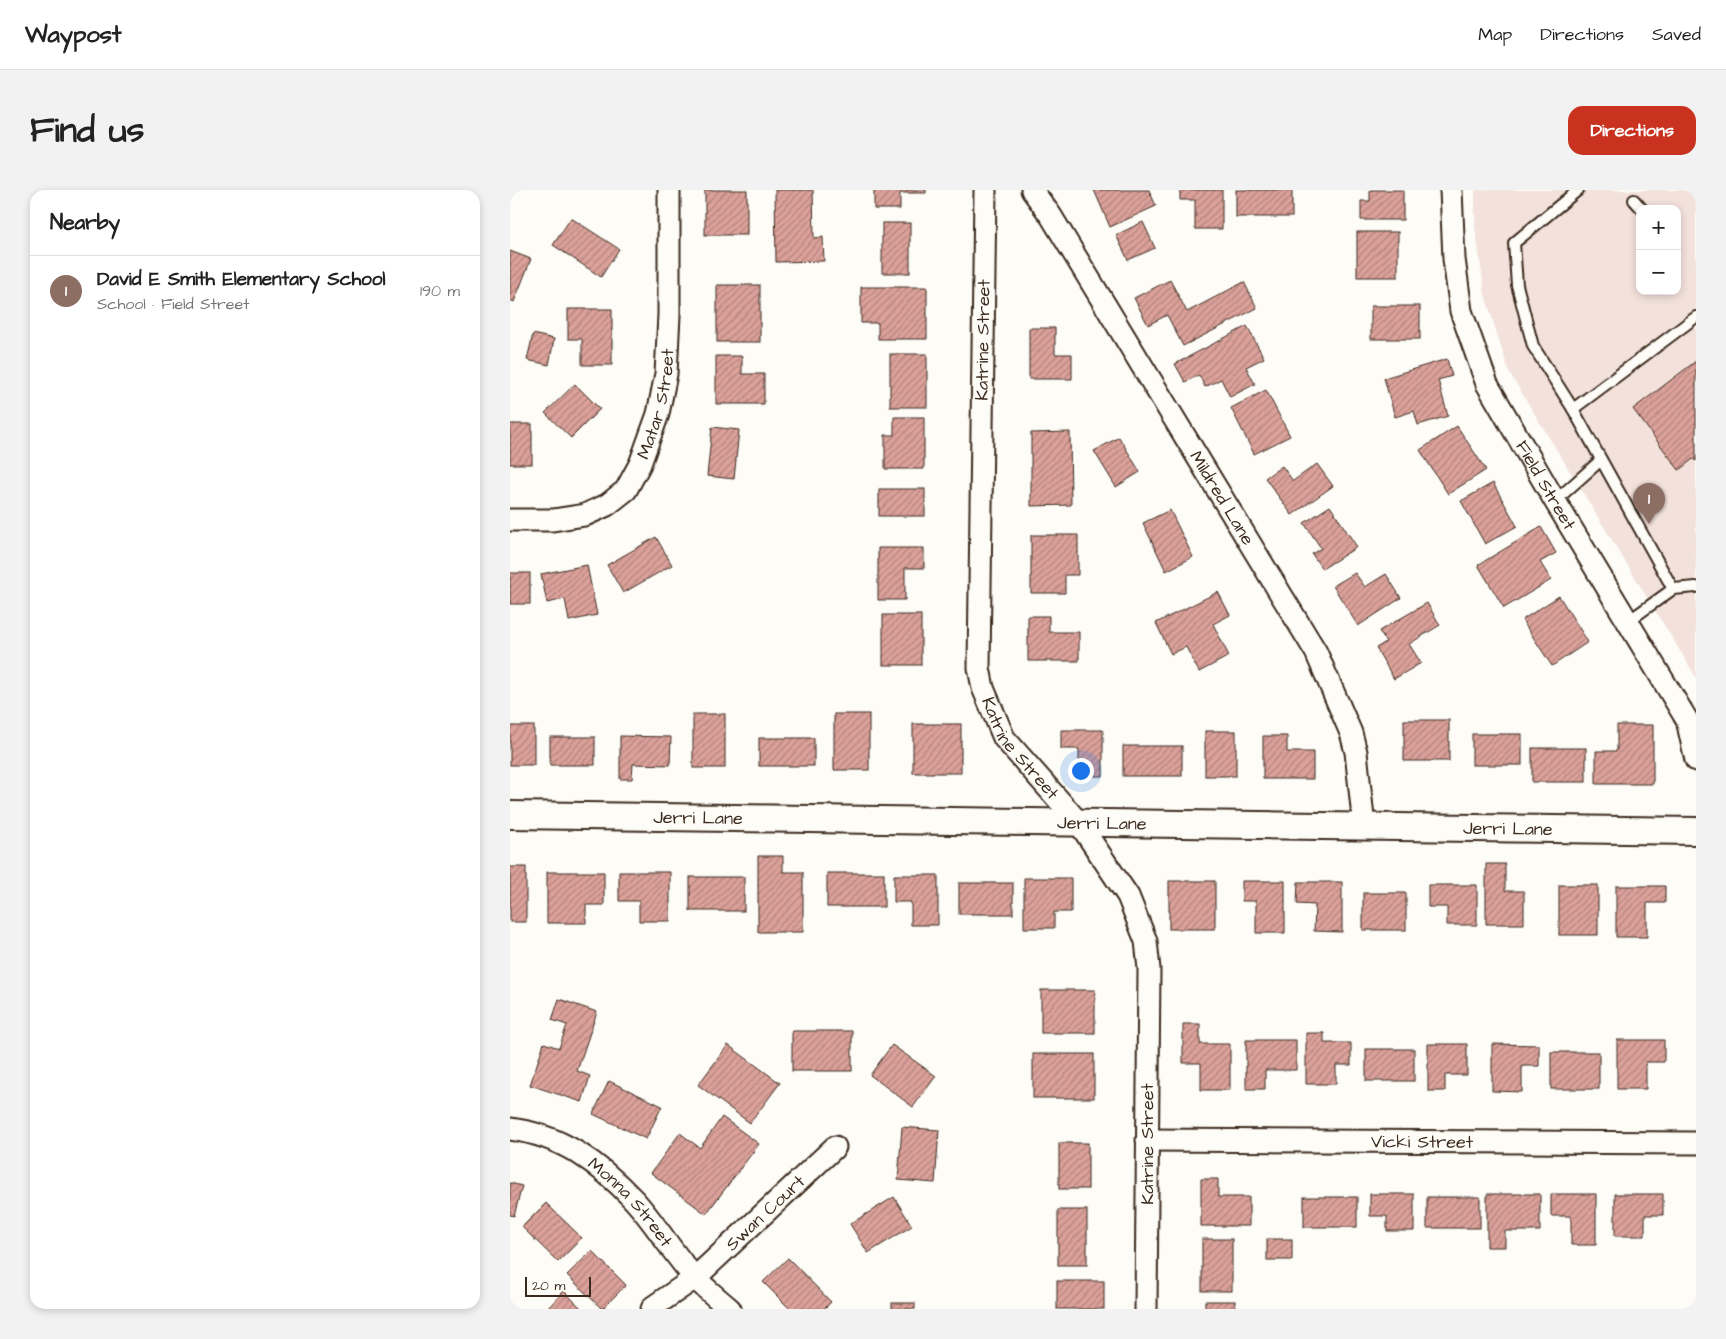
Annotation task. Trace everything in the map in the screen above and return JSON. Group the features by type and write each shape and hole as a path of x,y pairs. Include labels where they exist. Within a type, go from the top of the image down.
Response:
{"street":[{"name":"Matar Street","path":"510,520 553,520 585,515 607,505 626,490 640,464 658,414 666,374 669,315 669,190"},
{"name":"Katrine Street","path":"985,190 979,668 983,688 1004,738 1079,823 1128,896 1146,941 1149,969 1146,1309"},
{"name":"Mildred Lane","path":"1032,190 1056,225 1316,652 1351,732 1356,752 1364,827"},
{"name":"Field Street","path":"1452,190 1454,259 1461,311 1487,384 1627,622 1688,720 1696,760"},
{"name":"Jerri Lane","path":"510,815 1696,831"},
{"name":"Monna Street","path":"510,1129 528,1131 557,1141 590,1160 634,1200 695,1278 730,1309"},
{"name":"Vicki Street","path":"1147,1140 1696,1142"},
{"name":"Swan Court","path":"652,1309 695,1278 834,1147"}],"lane":[{"path":"1578,190 1514,243 1517,284 1533,346 1573,409 1673,589"},
{"path":"1634,200 1638,205"},
{"path":"1573,409 1696,316"},
{"path":"1555,501 1602,460"},
{"path":"1627,622 1673,589 1696,587"}],"shaded area":[{"path":"1475,190 1696,190 1696,677 1509,372 1485,295 1475,226"}],"building":[{"path":"705,190 747,190 747,235 705,235"},
{"path":"775,190 813,190 814,238 823,237 824,261 776,262"},
{"path":"874,190 926,190 926,193 900,193 900,209 874,209"},
{"path":"1094,190 1149,190 1156,206 1110,227"},
{"path":"1180,190 1222,190 1222,229 1195,229 1195,200 1180,200"},
{"path":"1236,190 1292,190 1292,217 1236,217"},
{"path":"1370,190 1403,190 1403,220 1361,220 1361,201 1370,201"},
{"path":"571,218 619,249 601,277 553,245"},
{"path":"1143,222 1155,248 1128,260 1116,235"},
{"path":"882,223 910,223 910,273 882,273"},
{"path":"1357,232 1398,232 1398,277 1357,277"},
{"path":"510,251 531,259 514,302 510,300"},
{"path":"1170,280 1187,312 1244,282 1257,308 1183,346 1167,315 1148,325 1134,298"},
{"path":"717,285 760,285 760,342 717,342"},
{"path":"861,287 927,287 927,339 878,339 878,323 861,323"},
{"path":"1371,306 1420,306 1420,339 1371,339"},
{"path":"568,309 612,309 612,365 582,365 582,339 568,339"},
{"path":"1247,326 1264,358 1246,367 1255,384 1230,397 1221,379 1205,387 1199,375 1185,382 1175,364"},
{"path":"1029,328 1055,328 1055,354 1072,354 1072,379 1029,379"},
{"path":"533,334 554,339 549,365 527,360"},
{"path":"890,354 927,354 927,407 890,407"},
{"path":"716,356 742,356 742,374 764,374 764,404 716,404"},
{"path":"1447,359 1452,376 1438,380 1448,416 1418,425 1414,411 1395,417 1384,378"},
{"path":"1696,361 1696,461 1693,459 1679,470 1633,409"},
{"path":"575,384 600,409 571,438 545,413"},
{"path":"1266,390 1290,436 1254,454 1231,408"},
{"path":"894,417 924,417 924,469 885,469 885,435 894,435"},
{"path":"510,424 532,424 532,464 510,464"},
{"path":"1457,426 1486,470 1448,494 1420,450"},
{"path":"712,427 739,430 734,479 707,476"},
{"path":"1070,432 1071,505 1031,506 1031,433"},
{"path":"1119,437 1140,472 1116,487 1094,451"},
{"path":"1317,464 1333,486 1292,515 1265,478 1282,466 1293,481"},
{"path":"1493,483 1517,526 1485,544 1461,501"},
{"path":"879,489 925,489 925,516 879,516"},
{"path":"1330,506 1357,547 1322,569 1312,554 1321,548 1304,523"},
{"path":"1170,510 1193,557 1166,571 1143,523"},
{"path":"1541,527 1556,553 1540,562 1551,580 1504,608 1478,565"},
{"path":"1031,535 1078,535 1078,575 1065,575 1065,593 1031,593"},
{"path":"656,537 672,565 623,593 607,565"},
{"path":"878,548 924,548 924,568 905,568 905,600 878,600"},
{"path":"587,565 597,615 569,621 565,599 547,603 541,574"},
{"path":"510,573 530,573 530,604 510,604"},
{"path":"1355,573 1365,587 1386,574 1401,598 1358,626 1333,586"},
{"path":"1218,592 1230,615 1213,624 1229,656 1199,672 1186,647 1171,654 1156,623"},
{"path":"1559,596 1588,642 1552,666 1522,620"},
{"path":"1427,603 1440,625 1409,644 1421,663 1394,679 1376,648 1386,642 1379,631"},
{"path":"883,615 921,615 921,665 883,665"},
{"path":"1028,616 1049,616 1049,632 1079,632 1079,661 1028,661"},
{"path":"693,714 725,714 725,768 693,768"},
{"path":"834,714 869,714 869,770 834,770"},
{"path":"1404,720 1449,720 1449,761 1404,761"},
{"path":"913,724 961,724 961,773 913,773"},
{"path":"1617,725 1653,725 1653,784 1596,784 1596,751 1617,751"},
{"path":"510,726 534,726 534,765 510,765"},
{"path":"1061,730 1103,730 1103,776 1079,776 1079,749 1061,749"},
{"path":"1205,731 1236,731 1236,776 1205,776"},
{"path":"1472,734 1522,734 1522,765 1472,765"},
{"path":"620,736 671,737 670,765 633,764 632,779 620,779"},
{"path":"1263,736 1287,736 1287,752 1313,752 1313,779 1263,779"},
{"path":"550,737 595,737 595,765 550,765"},
{"path":"759,738 814,738 814,766 759,766"},
{"path":"1123,746 1182,746 1182,776 1123,776"},
{"path":"1532,748 1586,748 1586,782 1532,782"},
{"path":"758,856 783,856 783,872 803,872 803,932 758,932"},
{"path":"1486,864 1505,864 1505,891 1524,891 1524,924 1486,924"},
{"path":"510,867 526,867 526,922 510,922"},
{"path":"547,872 604,872 604,905 586,905 586,923 547,923"},
{"path":"619,872 670,872 670,921 639,921 639,901 619,901"},
{"path":"827,873 884,873 884,907 827,907"},
{"path":"894,875 938,875 938,925 911,925 911,902 894,902"},
{"path":"690,877 744,877 744,911 690,911"},
{"path":"1024,878 1071,878 1071,912 1054,912 1054,928 1024,928"},
{"path":"1169,881 1215,881 1215,929 1169,929"},
{"path":"1242,881 1285,881 1285,933 1256,933 1256,901 1242,901"},
{"path":"1298,882 1342,882 1342,932 1314,931 1315,905 1297,904"},
{"path":"959,883 1013,883 1013,914 959,914"},
{"path":"1428,885 1477,885 1477,925 1447,925 1447,907 1428,907"},
{"path":"1559,885 1598,885 1598,935 1559,935"},
{"path":"1616,886 1665,886 1665,903 1647,903 1647,937 1616,937"},
{"path":"1363,893 1406,893 1406,930 1363,930"},
{"path":"1041,990 1095,990 1095,1033 1041,1033"},
{"path":"559,999 597,1012 577,1071 590,1076 582,1102 530,1085 544,1043 559,1048 567,1025 552,1020"},
{"path":"1183,1024 1200,1024 1200,1044 1230,1044 1230,1090 1201,1090 1201,1063 1183,1063"},
{"path":"792,1031 852,1031 852,1071 792,1071"},
{"path":"1306,1033 1324,1033 1324,1043 1351,1043 1351,1065 1336,1065 1336,1084 1306,1084"},
{"path":"1246,1040 1296,1040 1296,1070 1265,1070 1265,1089 1246,1089"},
{"path":"1617,1040 1664,1040 1664,1062 1646,1062 1646,1089 1617,1089"},
{"path":"1428,1044 1467,1044 1467,1075 1445,1075 1445,1091 1428,1091"},
{"path":"1492,1044 1539,1045 1539,1066 1522,1066 1522,1092 1492,1091"},
{"path":"728,1045 780,1083 750,1123 698,1085"},
{"path":"892,1045 936,1076 913,1107 870,1075"},
{"path":"1366,1049 1414,1049 1414,1081 1366,1081"},
{"path":"1551,1052 1599,1052 1599,1089 1551,1089"},
{"path":"1033,1054 1094,1054 1094,1098 1033,1098"},
{"path":"609,1081 662,1106 646,1139 593,1114"},
{"path":"722,1117 759,1144 706,1214 651,1173 680,1133 700,1148"},
{"path":"902,1127 939,1130 935,1183 898,1180"},
{"path":"1059,1143 1088,1143 1088,1189 1059,1189"},
{"path":"1201,1179 1218,1179 1218,1197 1249,1197 1249,1226 1201,1226"},
{"path":"510,1183 522,1186 514,1216 510,1215"},
{"path":"1370,1194 1414,1194 1414,1231 1387,1231 1387,1216 1370,1216"},
{"path":"1487,1194 1540,1194 1540,1231 1505,1231 1505,1247 1487,1247"},
{"path":"1551,1194 1596,1194 1596,1245 1571,1245 1571,1216 1551,1216"},
{"path":"1615,1194 1663,1194 1663,1215 1645,1215 1645,1236 1615,1236"},
{"path":"894,1197 912,1226 868,1253 850,1224"},
{"path":"1304,1197 1357,1197 1357,1227 1304,1227"},
{"path":"1427,1197 1480,1197 1480,1228 1427,1228"},
{"path":"546,1203 582,1238 558,1262 522,1227"},
{"path":"1058,1210 1087,1210 1087,1265 1058,1265"},
{"path":"1202,1239 1232,1239 1232,1291 1202,1291"},
{"path":"1267,1239 1292,1239 1292,1260 1267,1260"},
{"path":"592,1251 626,1285 602,1309 567,1275"},
{"path":"788,1258 831,1302 824,1309 790,1309 763,1282"},
{"path":"1057,1281 1104,1281 1104,1309 1057,1309"},
{"path":"564,1291 582,1309 547,1309"},
{"path":"1205,1301 1235,1301 1235,1309 1205,1309"},
{"path":"892,1303 915,1303 915,1309 892,1309"}],"place":[{"name":"David E Smith Elementary School","path":"1649,524"}]}
